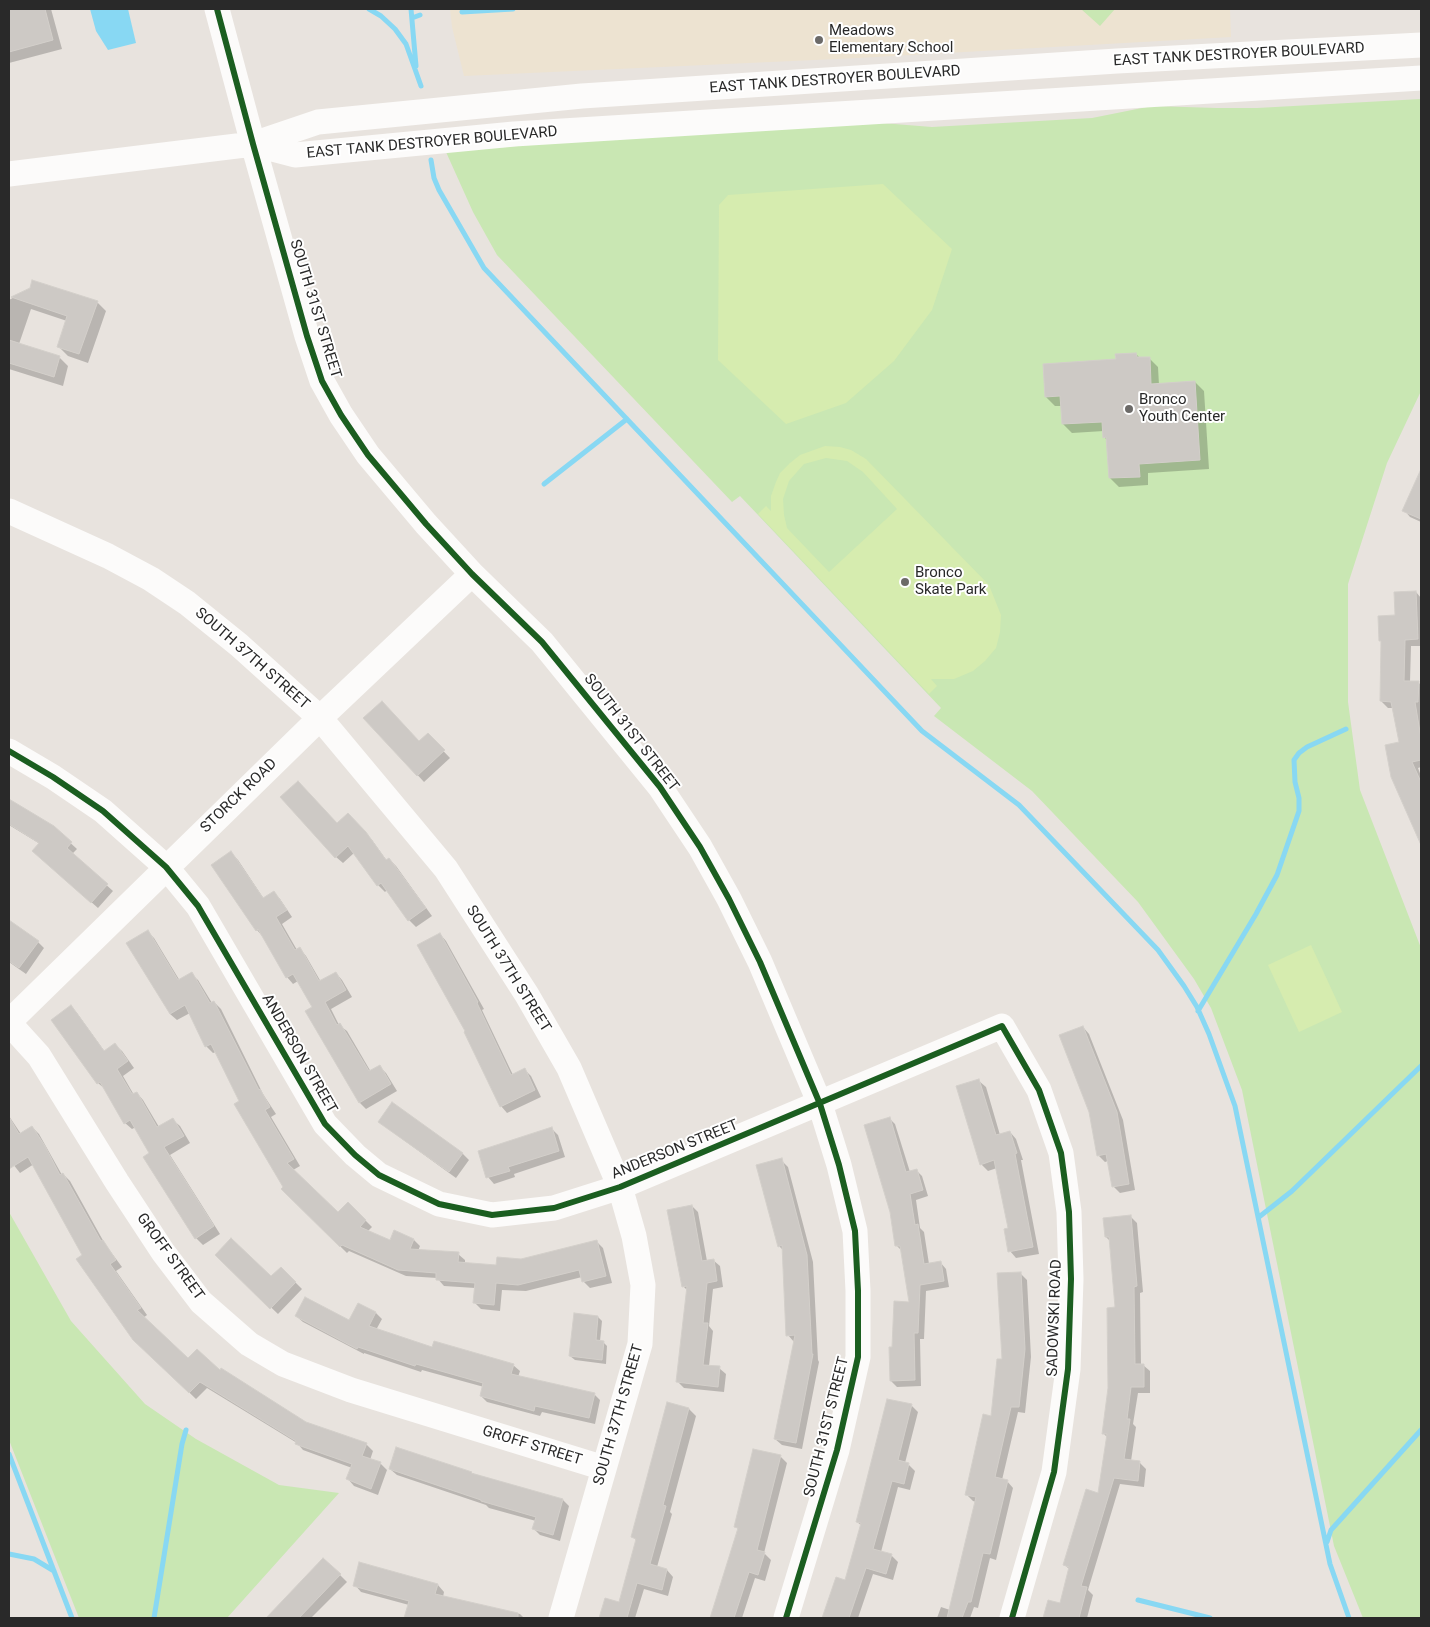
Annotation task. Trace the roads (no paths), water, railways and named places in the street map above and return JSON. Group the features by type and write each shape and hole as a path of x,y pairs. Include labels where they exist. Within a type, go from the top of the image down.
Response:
{"street":[{"name":"SOUTH 31ST STREET","path":"217,9 307,336 322,381 341,415 368,455 426,524 472,574 542,642 660,788 700,847 729,899 760,962 820,1104 839,1165 855,1231 858,1291 858,1357 837,1450 786,1618"},
{"name":"EAST TANK DESTROYER BOULEVARD","path":"9,174 253,144 318,122 582,96 1421,44"},
{"name":"EAST TANK DESTROYER BOULEVARD","path":"253,144 295,155 542,132 1421,78"},
{"name":"SOUTH 37TH STREET","path":"9,511 108,556 180,598 239,644 320,718 446,870 527,995 569,1068 620,1187 634,1236 643,1285 640,1344 561,1618"},
{"name":"STORCK ROAD","path":"9,1023 320,718 472,574"},
{"name":"ANDERSON STREET","path":"9,751 53,777 103,811 166,868 198,906 325,1124 355,1155 380,1174 439,1204 492,1215 554,1208 620,1187 1002,1026"},
{"name":"GROFF STREET","path":"9,1023 39,1056 163,1252 201,1302 249,1344 283,1364 351,1390 604,1468"},
{"name":"SADOWSKI ROAD","path":"1002,1026 1039,1090 1061,1153 1068,1212 1071,1280 1068,1369 1054,1472 1012,1618"}],"water":[{"path":"90,9 128,9 136,43 108,50 96,31"}],"waterway":[{"path":"369,9 381,16 395,29 406,44 421,86"},
{"path":"411,9 416,66"},
{"path":"462,12 513,9"},
{"path":"412,18 420,15"},
{"path":"431,160 434,178 439,190 484,268 922,731 1019,805 1158,950 1184,986 1197,1007 1209,1034 1235,1106 1330,1564 1349,1618"},
{"path":"544,484 627,419"},
{"path":"1198,1011 1277,875 1299,811 1294,760 1307,747 1346,729"},
{"path":"1259,1217 1292,1191 1421,1066"},
{"path":"154,1618 182,1444 186,1430"},
{"path":"1327,1542 1331,1530 1421,1430"},
{"path":"9,1454 72,1618"},
{"path":"9,1554 34,1559 54,1571"},
{"path":"1138,1600 1210,1618"}],"place":[{"name":"Meadows Elementary School","path":"819,40"},
{"name":"Bronco Youth Center","path":"1129,409"},
{"name":"Bronco Skate Park","path":"905,582"}]}
